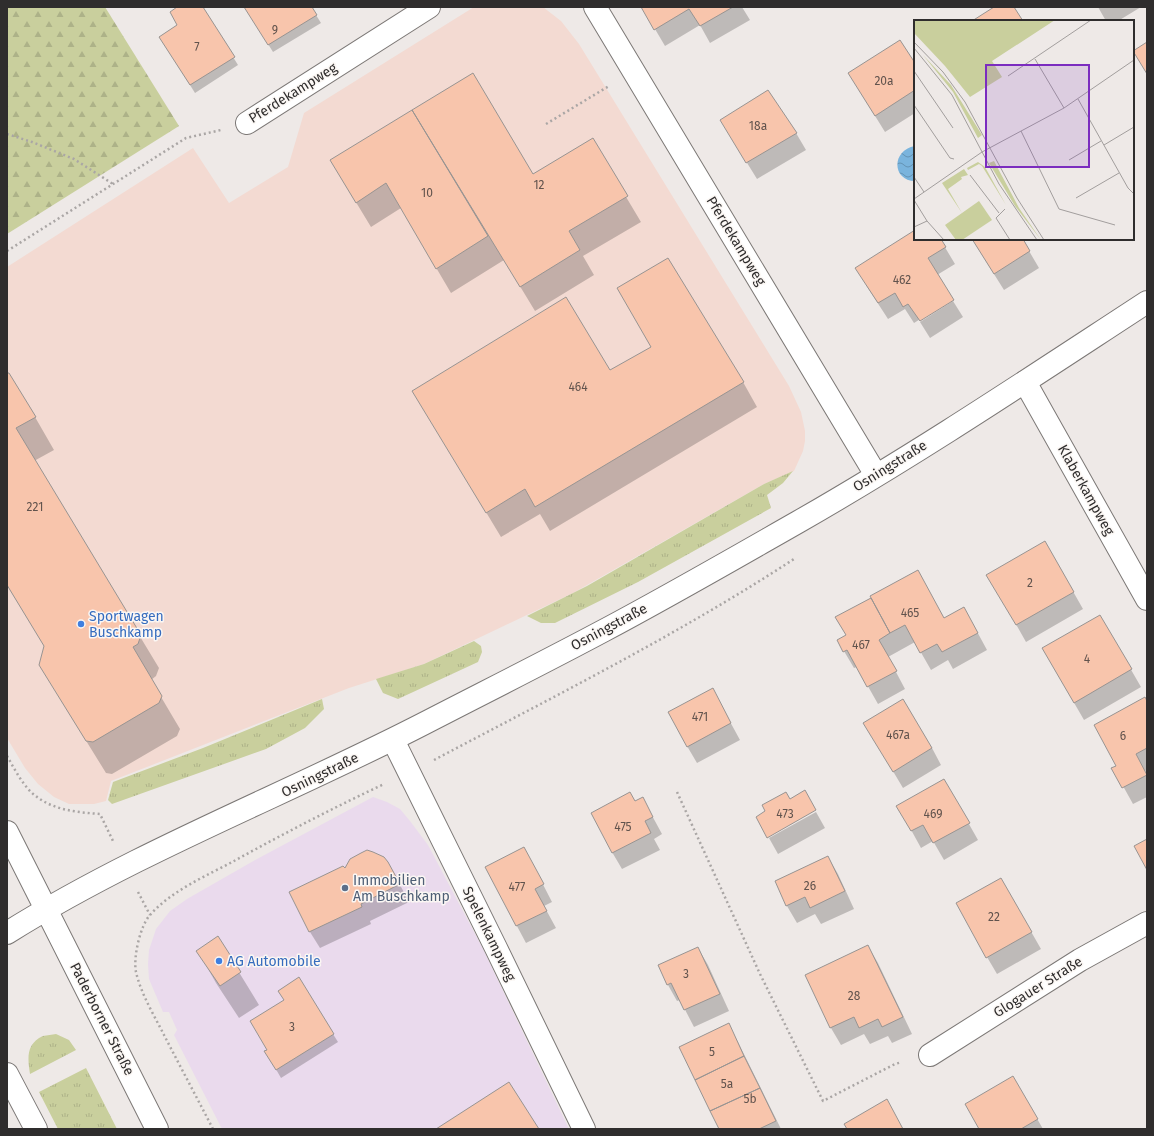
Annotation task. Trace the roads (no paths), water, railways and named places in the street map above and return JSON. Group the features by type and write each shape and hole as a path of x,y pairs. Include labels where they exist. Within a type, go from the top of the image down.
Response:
{"main road":[{"name":"Pferdekampweg","path":"247,123 429,7"},
{"name":"Pferdekampweg","path":"595,7 876,475"},
{"name":"Osningstraße","path":"7,933 46,908 148,856 393,740 604,630 800,521 1025,382 1147,302"},
{"name":"Klaberkampweg","path":"1025,382 1147,599"},
{"name":"Spelenkampweg","path":"393,740 584,1129"},
{"name":"Paderborner Straße","path":"7,832 157,1129"},
{"name":"Glogauer Straße","path":"930,1055 1080,960 1147,923"},
{"path":"7,1074 36,1129"}],"water":[{"path":"914,146 914,181 907,180 902,176 897,165 898,159 907,149"}],"place":[{"name":"Sportwagen Buschkamp","path":"81,624"},
{"name":"Immobilien Am Buschkamp","path":"345,888"},
{"name":"AG Automobile","path":"219,961"}]}
